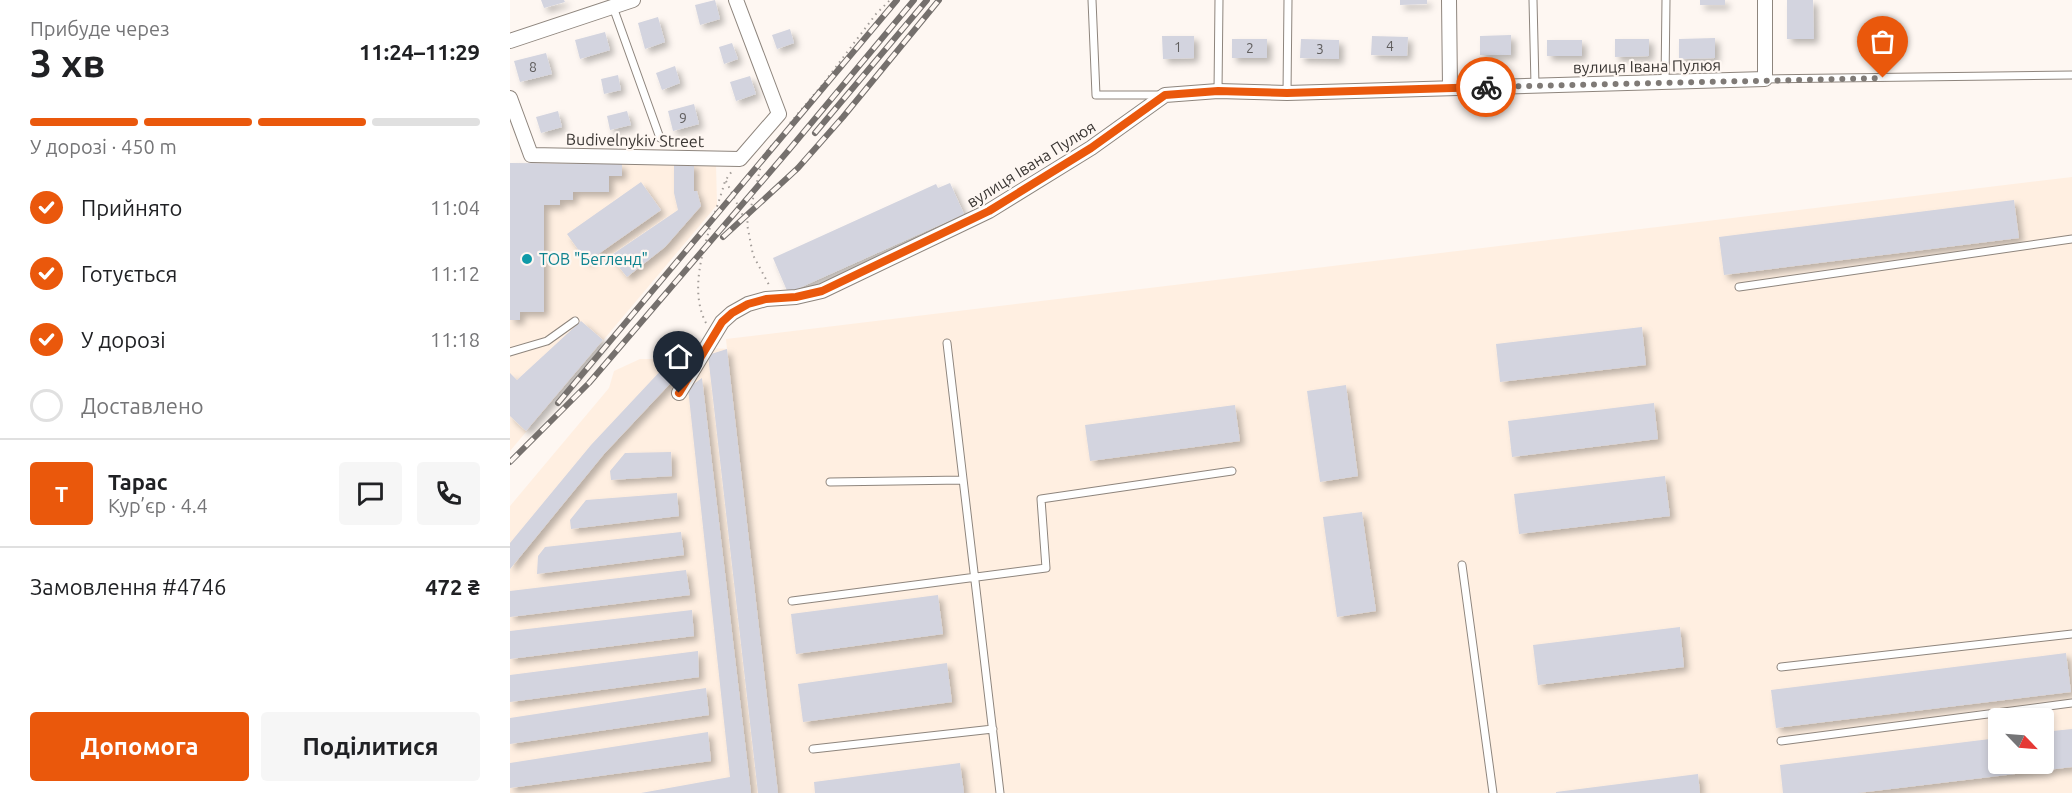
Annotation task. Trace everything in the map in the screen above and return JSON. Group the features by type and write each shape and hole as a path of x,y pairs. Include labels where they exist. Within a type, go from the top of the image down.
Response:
{"street":[{"path":"510,41 633,0"},
{"path":"736,0 779,114 740,159"},
{"path":"1449,0 1450,88"},
{"path":"1765,0 1765,79"},
{"name":"вулиця Івана Пулюя","path":"679,393 722,322 740,308 766,299 822,291 989,211 1091,148 1165,95 1218,91 1287,93 1765,79"},
{"name":"Budivelnykiv Street","path":"510,98 531,155 740,159"}],"lane":[{"path":"1092,0 1096,95 1165,95"},
{"path":"1218,91 1219,0"},
{"path":"1287,93 1288,0"},
{"path":"1533,0 1535,85"},
{"path":"1665,83 1666,0"},
{"path":"613,7 660,138"},
{"path":"1765,79 2072,75"},
{"path":"1739,287 2072,239"},
{"path":"510,352 547,340 574,321"},
{"path":"946,343 1000,793"},
{"path":"792,601 1046,568 1041,499 1232,471"},
{"path":"830,482 963,480"},
{"path":"1462,565 1493,793"},
{"path":"1781,667 2072,634"},
{"path":"1780,741 2072,704"},
{"path":"813,749 993,729"}],"path":[{"path":"785,129 823,84 876,14 890,0"},
{"path":"747,224 763,156 764,131"},
{"path":"763,156 778,138"},
{"path":"713,337 699,306 701,259 725,181 740,159"},
{"path":"725,181 747,224 753,255 763,278 771,289 785,298"}],"shaded area":[{"path":"510,163 716,164 717,205 510,451"},
{"path":"2072,177 2072,793 510,793 510,506 609,388 614,371 640,359 656,359 669,345 727,349 726,339"}],"building":[{"path":"541,0 564,0 565,2 544,8"},
{"path":"715,0 720,19 700,25 695,5"},
{"path":"1400,0 1427,0 1427,4 1400,5"},
{"path":"1700,0 1725,0 1725,5 1700,5"},
{"path":"1787,0 1813,0 1814,39 1787,39"},
{"path":"658,17 665,42 645,49 638,23"},
{"path":"790,29 794,43 777,49 772,35"},
{"path":"605,32 610,50 580,59 575,40"},
{"path":"1511,35 1511,55 1480,55 1480,36"},
{"path":"1162,36 1194,36 1194,58 1163,59"},
{"path":"1372,36 1408,37 1407,56 1371,55"},
{"path":"1715,38 1715,58 1679,59 1679,39"},
{"path":"1232,39 1267,39 1267,58 1232,58"},
{"path":"1301,39 1339,40 1339,59 1300,58"},
{"path":"1615,39 1649,39 1649,56 1615,57"},
{"path":"1547,40 1582,40 1582,56 1547,56"},
{"path":"732,43 738,59 724,64 719,47"},
{"path":"546,53 552,74 520,82 514,61"},
{"path":"675,66 680,83 662,90 656,73"},
{"path":"618,75 621,90 604,94 601,79"},
{"path":"750,76 756,94 736,101 730,82"},
{"path":"694,104 699,124 673,131 668,111"},
{"path":"558,111 562,127 541,133 536,117"},
{"path":"627,111 631,125 610,130 607,116"},
{"name":"ТОВ \"Бегленд\"","path":"510,163 622,164 622,176 609,176 609,192 573,192 573,200 560,200 560,205 544,205 544,312 520,312 520,320 510,320"},
{"path":"674,164 694,164 694,191 697,191 701,206 665,247 627,277 610,256 678,210 674,193"},
{"path":"641,182 661,210 587,262 567,234"},
{"path":"950,183 964,214 788,293 773,258 936,184 938,188"},
{"path":"2014,200 2019,238 1724,275 1719,237"},
{"path":"581,321 603,340 526,431 510,416 510,373 517,380"},
{"path":"1642,327 1646,365 1500,382 1496,344"},
{"path":"665,349 677,357 674,361 681,372 604,454 510,569 510,543 591,445 665,366 656,359"},
{"path":"727,349 778,793 758,793 708,355"},
{"path":"702,378 751,793 641,793 730,777 688,388"},
{"path":"1346,385 1358,476 1320,482 1307,391"},
{"path":"1654,403 1658,439 1512,457 1508,421"},
{"path":"1235,405 1240,441 1090,461 1085,425"},
{"path":"671,452 672,476 611,480 610,471 625,453"},
{"path":"1665,476 1670,516 1519,534 1514,494"},
{"path":"677,493 679,516 571,529 570,520 586,500"},
{"path":"1362,512 1376,611 1337,617 1323,517"},
{"path":"681,532 684,555 537,574 538,556 545,547"},
{"path":"686,570 690,595 510,617 510,591"},
{"path":"938,595 943,634 796,654 791,614"},
{"path":"692,610 694,636 510,659 510,631"},
{"path":"1680,627 1684,667 1538,685 1533,645"},
{"path":"698,651 699,677 510,702 510,675"},
{"path":"2066,653 2071,692 1776,728 1771,690"},
{"path":"947,663 952,702 803,722 798,684"},
{"path":"706,688 709,715 510,744 510,718"},
{"path":"2072,729 2072,767 2054,769 2054,731"},
{"path":"708,732 711,761 510,788 510,763"},
{"path":"1988,739 1988,774 2014,774 1858,793 1783,793 1780,765"},
{"path":"960,763 964,793 815,793 814,782"},
{"path":"1698,774 1700,793 1556,793 1556,792"}],"railway":[{"path":"558,403 897,0"},
{"path":"510,462 589,383 914,0"},
{"path":"815,133 927,0"},
{"path":"723,237 798,168 939,0"}],"way so far":[{"path":"1486,87 1883,78"}],"place":[{"name":"ТОВ \"Бегленд\"","path":"527,259"}],"route":[{"path":"679,393 722,322 732,313 748,304 766,299 796,297 822,291 989,211 1091,148 1165,95 1218,91 1287,93 1486,87"}]}
